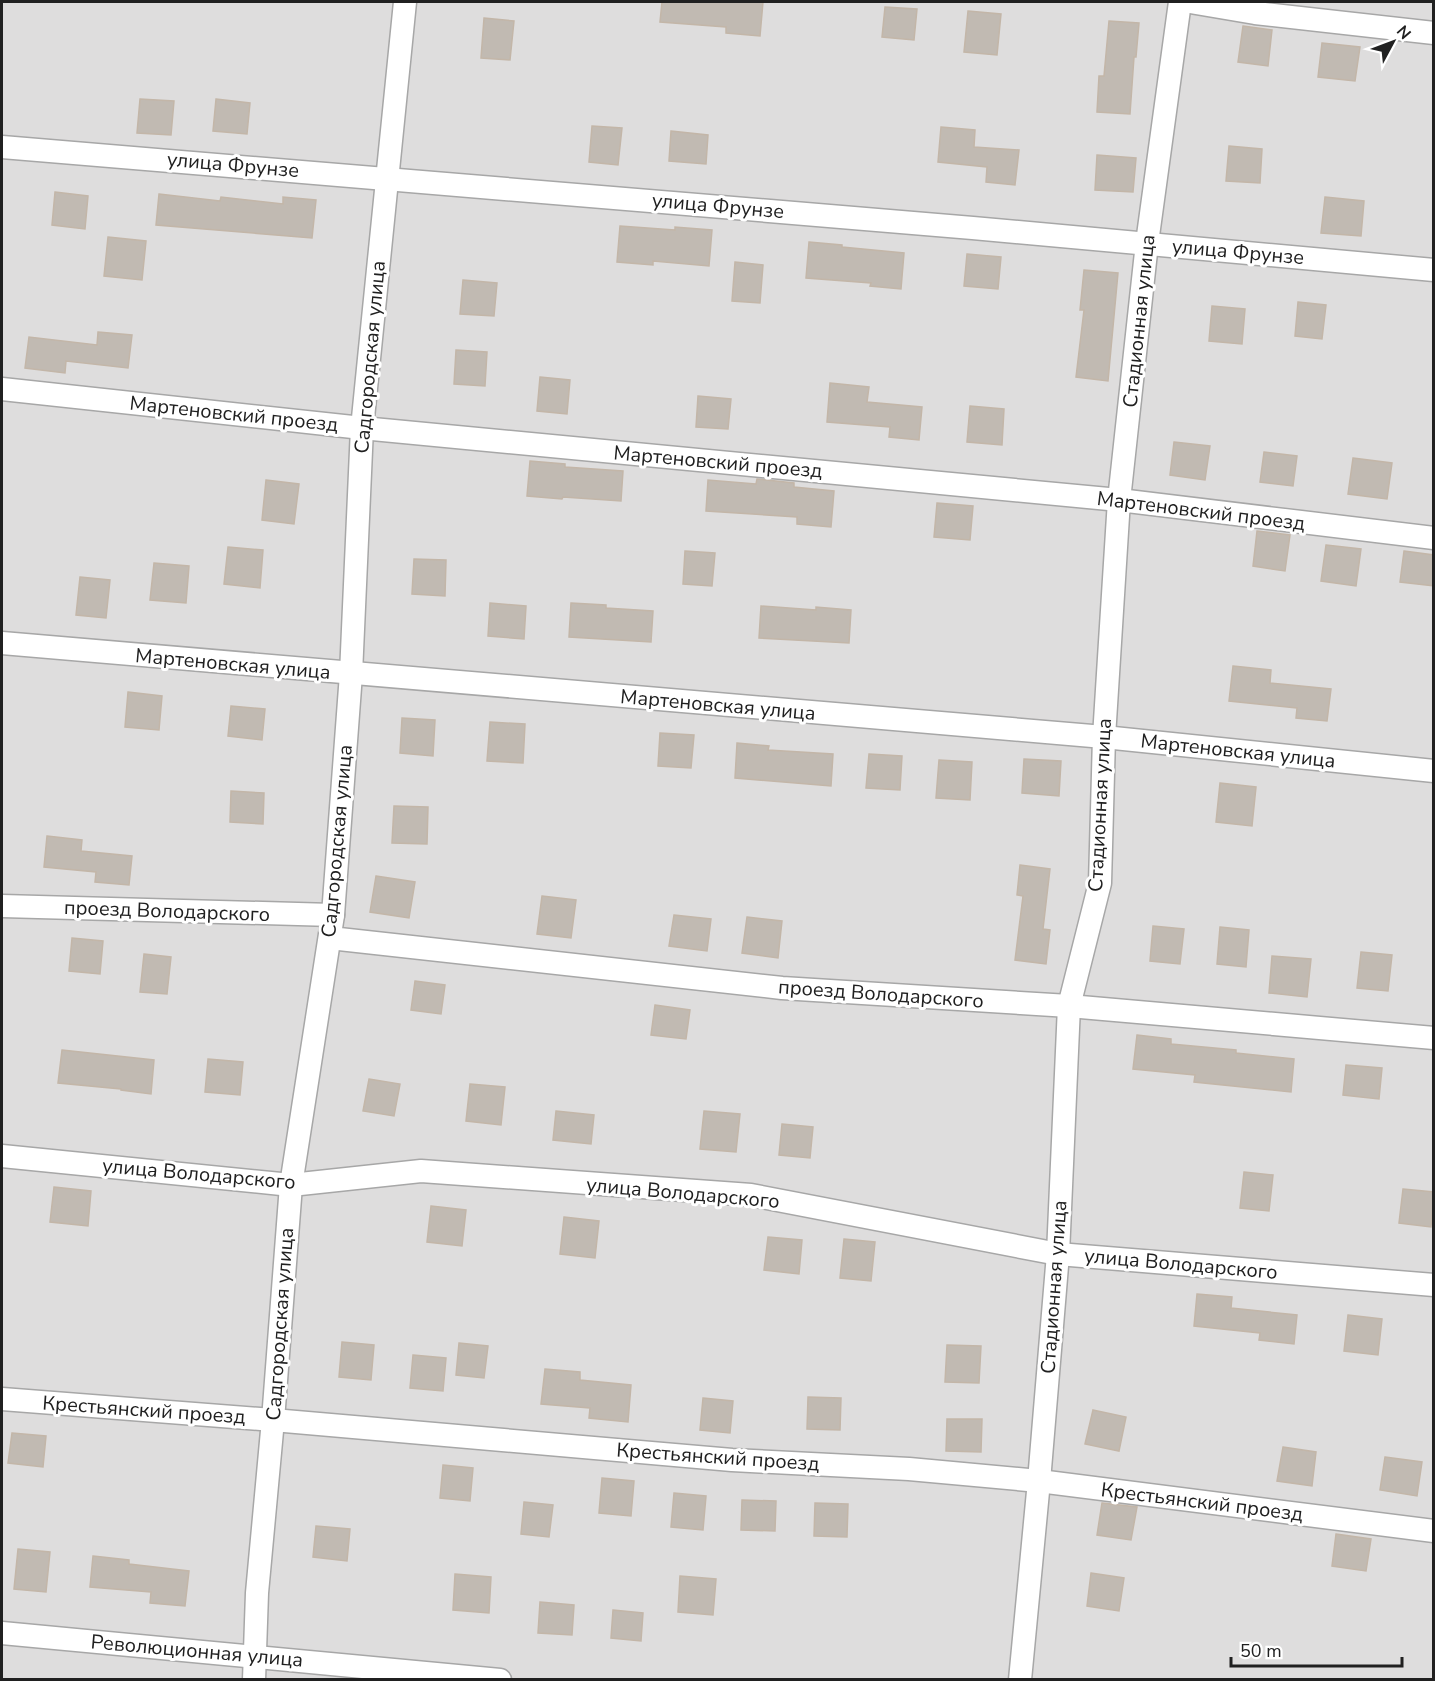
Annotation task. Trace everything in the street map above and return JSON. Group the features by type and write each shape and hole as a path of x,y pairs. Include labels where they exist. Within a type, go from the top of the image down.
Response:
{"street":[{"name":"Садгородская улица","path":"254,1680 257,1593 291,1185 333,915 351,674 362,428 405,2"},
{"name":"Стадионная улица","path":"1020,1680 1058,1254 1069,1006 1100,883 1104,737 1119,500 1147,243 1180,2"},
{"path":"1190,2 1255,13 1434,33"},
{"name":"улица Фрунзе","path":"2,147 388,177 1434,270"},
{"name":"Мартеновский проезд","path":"2,389 362,428 1119,500 1434,538"},
{"name":"Мартеновская улица","path":"2,644 1104,737 1434,771"},
{"name":"проезд Володарского","path":"2,906 333,915"},
{"name":"проезд Володарского","path":"330,938 782,988 1069,1006 1434,1038"},
{"name":"улица Володарского","path":"2,1156 291,1185 421,1172 751,1195 1058,1254 1434,1285"},
{"name":"Крестьянский проезд","path":"2,1399 732,1460 909,1468 1039,1481 1434,1531"},
{"name":"Революционная улица","path":"2,1633 500,1680"}],"shaded area":[{"path":"2,2 1433,2 1433,1679 2,1679"}],"building":[{"path":"662,2 763,2 760,36 726,33 726,27 660,22"},
{"path":"885,7 917,9 914,40 882,37"},
{"path":"968,11 1001,14 997,55 964,52"},
{"path":"484,18 514,21 510,60 481,58"},
{"path":"1109,21 1139,23 1130,114 1097,112 1099,76 1104,76"},
{"path":"1243,26 1272,30 1268,66 1238,62"},
{"path":"1322,43 1360,47 1355,81 1318,77"},
{"path":"140,99 174,101 171,135 137,133"},
{"path":"216,99 250,103 247,134 213,131"},
{"path":"592,126 622,128 618,165 589,162"},
{"path":"941,127 975,130 974,147 1019,150 1015,185 986,182 987,167 938,162"},
{"path":"671,131 708,135 706,164 669,161"},
{"path":"1229,146 1262,149 1260,183 1226,181"},
{"path":"1097,155 1136,158 1133,192 1095,190"},
{"path":"55,192 88,196 85,229 52,225"},
{"path":"159,194 220,201 221,197 283,204 283,197 316,200 312,238 156,225"},
{"path":"1325,197 1364,201 1361,236 1321,233"},
{"path":"620,226 712,230 709,266 653,261 653,265 617,262"},
{"path":"108,237 146,241 142,280 104,276"},
{"path":"809,242 904,253 901,289 870,286 871,283 806,278"},
{"path":"967,254 1001,257 998,289 964,286"},
{"path":"735,262 763,265 760,303 732,301"},
{"path":"1084,270 1118,273 1108,381 1076,377 1084,310 1080,310"},
{"path":"463,280 497,283 494,316 460,314"},
{"path":"1298,302 1326,305 1322,339 1295,336"},
{"path":"1212,306 1245,309 1242,344 1209,341"},
{"path":"98,332 132,335 128,368 66,361 65,373 25,368 29,337 97,345"},
{"path":"456,350 487,352 485,386 454,384"},
{"path":"540,377 570,380 567,414 537,411"},
{"path":"830,383 869,387 867,402 922,407 919,440 889,437 890,427 827,422"},
{"path":"698,396 731,399 728,429 696,427"},
{"path":"970,406 1004,409 1002,445 967,442"},
{"path":"1174,442 1210,446 1205,480 1170,475"},
{"path":"1264,452 1297,456 1293,486 1260,482"},
{"path":"1353,458 1392,463 1387,499 1348,494"},
{"path":"530,461 565,464 565,467 623,471 621,501 527,496"},
{"path":"757,479 794,483 794,487 834,491 831,527 797,524 797,517 706,511 708,480 756,484"},
{"path":"266,480 299,484 294,524 262,520"},
{"path":"937,503 973,506 970,540 934,537"},
{"path":"1257,531 1290,535 1285,571 1253,566"},
{"path":"1326,545 1361,549 1356,586 1321,581"},
{"path":"228,547 263,550 260,588 224,584"},
{"path":"685,551 715,553 712,586 683,584"},
{"path":"1404,551 1434,555 1434,586 1400,582"},
{"path":"414,559 446,560 445,596 412,594"},
{"path":"154,563 189,566 186,603 150,600"},
{"path":"80,577 110,580 106,618 76,615"},
{"path":"490,603 526,606 524,639 488,636"},
{"path":"571,603 653,611 651,642 569,637"},
{"path":"761,606 851,610 849,643 759,638"},
{"path":"1233,666 1271,670 1270,683 1331,689 1327,721 1296,718 1297,708 1229,701"},
{"path":"128,692 162,696 159,730 125,727"},
{"path":"231,706 265,709 262,740 228,736"},
{"path":"402,718 435,720 433,756 400,753"},
{"path":"490,722 525,724 523,763 487,761"},
{"path":"660,733 694,735 691,768 658,766"},
{"path":"737,743 769,746 768,750 833,754 831,786 735,778"},
{"path":"869,754 902,756 900,790 866,788"},
{"path":"1024,759 1061,761 1059,796 1022,793"},
{"path":"939,760 972,762 970,800 936,798"},
{"path":"1220,783 1256,787 1252,826 1216,822"},
{"path":"231,791 264,793 263,824 230,822"},
{"path":"394,806 428,807 427,844 392,843"},
{"path":"47,836 82,840 81,851 132,856 129,885 95,882 96,872 44,867"},
{"path":"1020,865 1050,869 1043,929 1050,930 1046,964 1015,960 1023,896 1017,895"},
{"path":"376,876 415,882 409,918 370,912"},
{"path":"542,896 576,900 571,938 537,934"},
{"path":"674,915 711,919 707,951 669,946"},
{"path":"747,917 782,921 778,958 742,953"},
{"path":"1153,926 1184,929 1180,964 1150,961"},
{"path":"1220,927 1249,930 1246,967 1217,964"},
{"path":"72,938 103,941 100,974 69,971"},
{"path":"1361,952 1392,955 1388,991 1357,988"},
{"path":"144,954 171,957 167,994 140,992"},
{"path":"1272,956 1311,959 1307,997 1269,993"},
{"path":"415,981 445,985 441,1014 411,1010"},
{"path":"655,1005 690,1010 686,1039 651,1035"},
{"path":"1137,1035 1171,1039 1171,1044 1236,1050 1236,1053 1294,1059 1291,1092 1194,1082 1195,1075 1133,1069"},
{"path":"62,1050 154,1060 151,1094 58,1083"},
{"path":"208,1059 243,1062 240,1095 205,1092"},
{"path":"1346,1065 1382,1068 1379,1099 1343,1095"},
{"path":"369,1079 400,1084 394,1116 363,1111"},
{"path":"470,1084 505,1087 501,1125 466,1121"},
{"path":"556,1111 594,1115 591,1144 553,1140"},
{"path":"704,1111 740,1114 736,1152 700,1149"},
{"path":"782,1124 813,1127 810,1158 779,1155"},
{"path":"1244,1172 1273,1175 1269,1211 1240,1208"},
{"path":"54,1187 91,1191 88,1226 50,1222"},
{"path":"1403,1189 1434,1192 1431,1227 1399,1223"},
{"path":"431,1206 466,1210 462,1246 427,1242"},
{"path":"564,1217 599,1221 595,1258 560,1254"},
{"path":"768,1237 802,1240 799,1274 764,1270"},
{"path":"844,1239 875,1242 871,1281 840,1278"},
{"path":"1197,1294 1232,1297 1231,1308 1297,1315 1294,1344 1259,1340 1260,1333 1194,1326"},
{"path":"1348,1315 1382,1319 1378,1355 1344,1351"},
{"path":"342,1342 374,1345 371,1380 339,1377"},
{"path":"459,1343 488,1346 484,1378 456,1375"},
{"path":"947,1345 981,1346 979,1383 945,1382"},
{"path":"413,1355 446,1358 443,1391 410,1388"},
{"path":"545,1369 580,1372 580,1380 631,1385 628,1422 589,1418 590,1408 541,1404"},
{"path":"808,1397 841,1398 840,1430 807,1429"},
{"path":"703,1398 733,1401 730,1433 700,1430"},
{"path":"1093,1410 1126,1417 1119,1451 1085,1444"},
{"path":"947,1419 982,1419 981,1452 946,1451"},
{"path":"12,1433 46,1436 43,1467 8,1463"},
{"path":"1283,1447 1316,1452 1312,1486 1277,1481"},
{"path":"1385,1457 1422,1462 1417,1496 1380,1490"},
{"path":"443,1465 473,1468 470,1501 440,1498"},
{"path":"602,1478 634,1481 631,1516 599,1513"},
{"path":"674,1493 706,1496 703,1530 671,1527"},
{"path":"742,1500 776,1501 775,1531 741,1530"},
{"path":"524,1502 553,1505 549,1537 521,1534"},
{"path":"815,1503 848,1504 847,1537 814,1536"},
{"path":"1102,1503 1137,1507 1131,1540 1097,1535"},
{"path":"316,1526 350,1529 347,1561 313,1557"},
{"path":"1336,1534 1371,1539 1366,1571 1332,1566"},
{"path":"18,1549 50,1552 46,1592 14,1589"},
{"path":"93,1556 129,1560 129,1564 189,1571 185,1606 150,1603 151,1592 90,1587"},
{"path":"1091,1573 1124,1578 1119,1611 1087,1606"},
{"path":"455,1574 491,1577 489,1613 453,1610"},
{"path":"680,1576 716,1579 713,1615 678,1612"},
{"path":"540,1602 574,1605 572,1635 538,1633"},
{"path":"613,1610 643,1613 641,1641 611,1638"}]}
